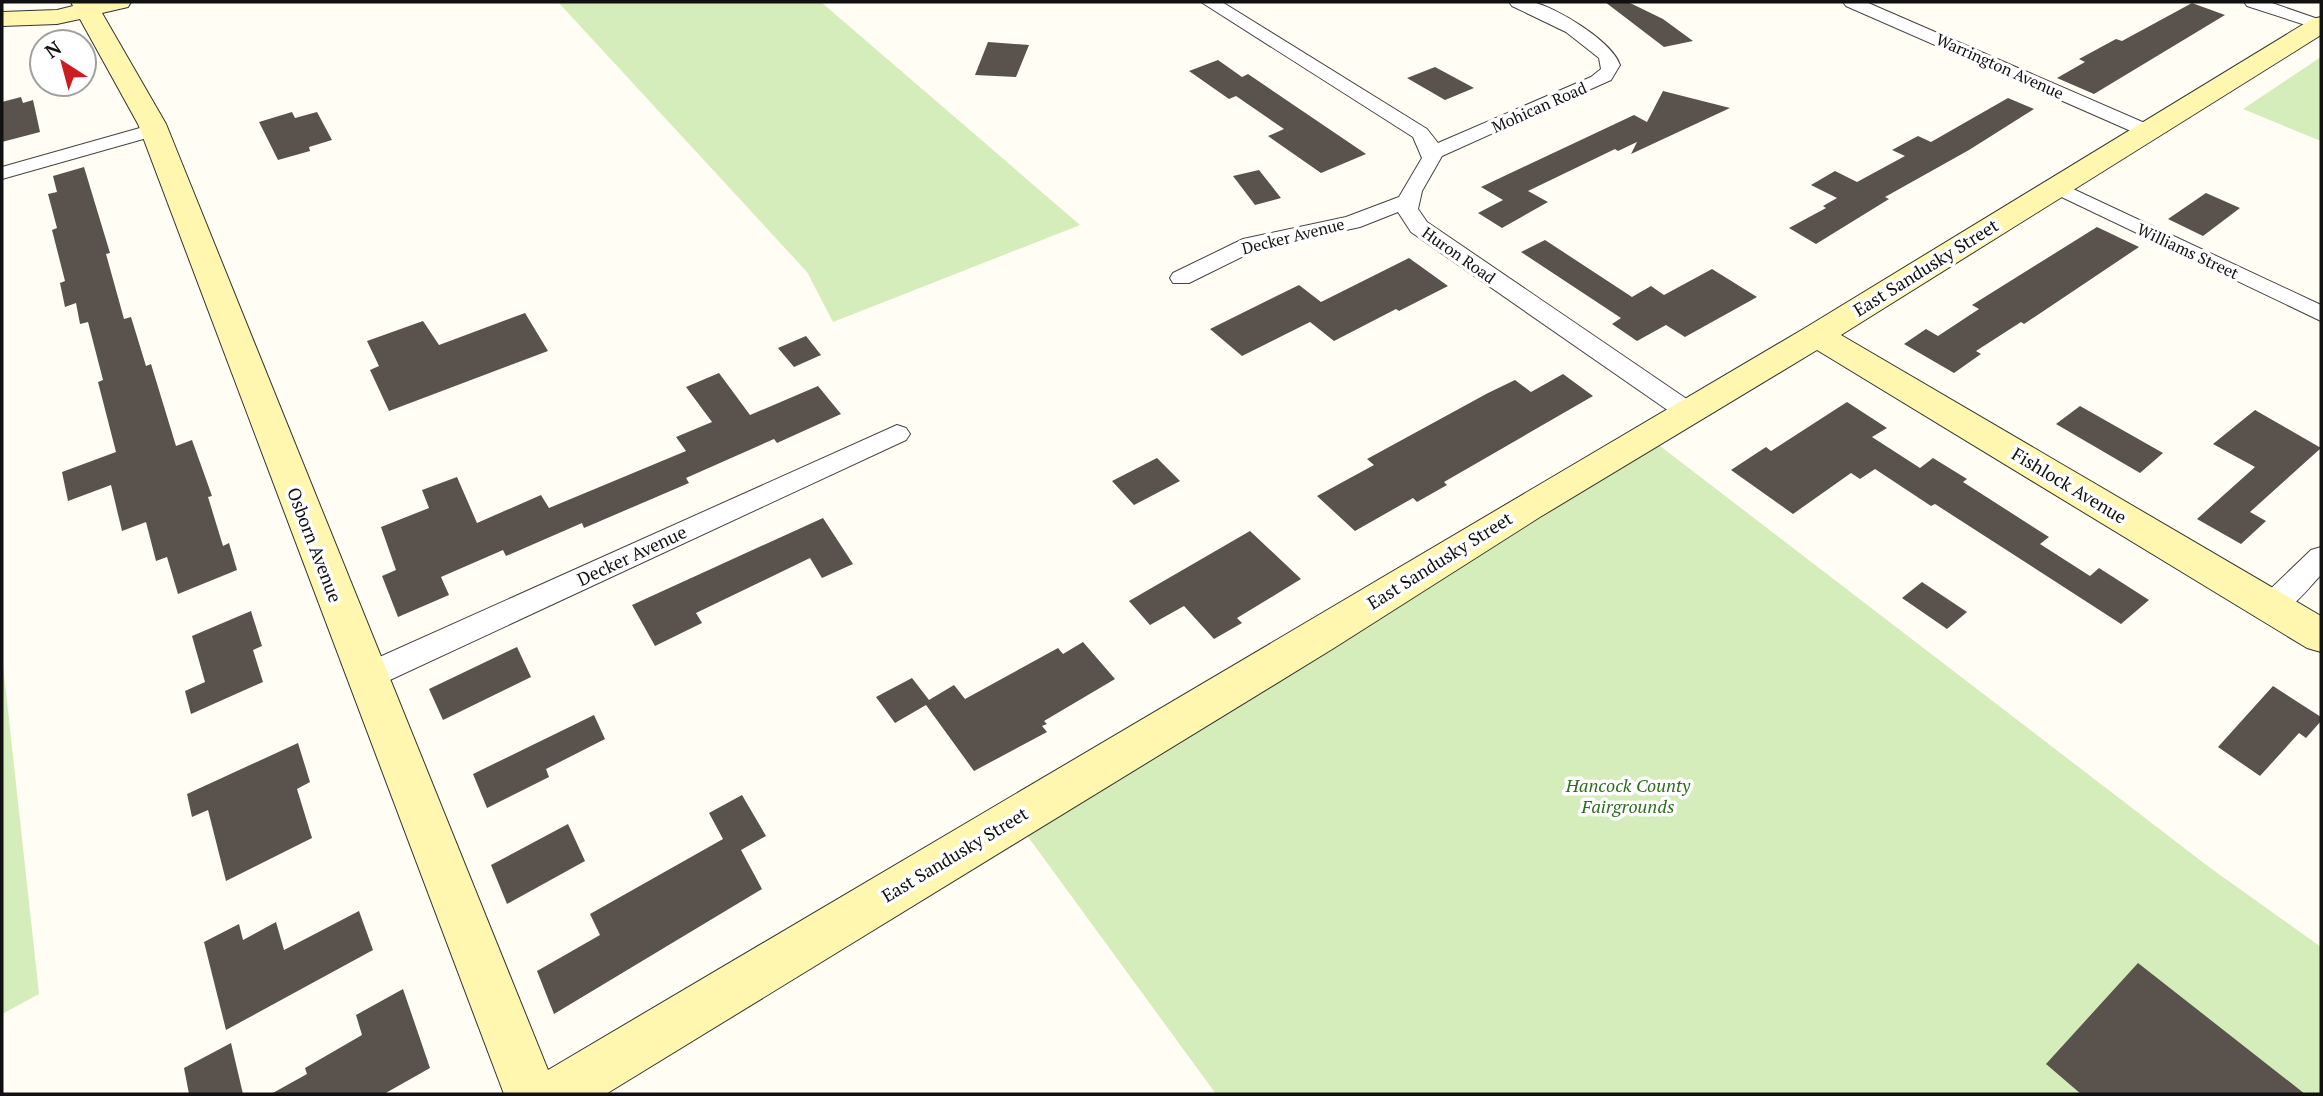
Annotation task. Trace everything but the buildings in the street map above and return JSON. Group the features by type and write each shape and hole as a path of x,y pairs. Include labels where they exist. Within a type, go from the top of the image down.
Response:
{"main road":[{"path":"2,19 57,17 97,4"},
{"name":"Osborn Avenue","path":"97,4 154,130 366,677 532,1094"},
{"name":"East Sandusky Street","path":"557,1094 1817,335 2320,25"},
{"name":"Fishlock Avenue","path":"1817,335 2321,636"}],"street":[{"path":"1210,2 1412,126 1427,141 1431,153 1428,167 1411,191 1408,201"},
{"name":"Mohican Road","path":"1431,153 1598,81 1608,72 1610,59 1596,44 1518,2"},
{"name":"Warrington Avenue","path":"1853,2 2147,131"},
{"path":"2253,2 2320,25"},
{"path":"2,173 154,130"},
{"name":"Williams Street","path":"2056,187 2321,314"},
{"name":"Decker Avenue","path":"1181,278 1251,244 1352,222 1408,201"},
{"name":"Huron Road","path":"1408,201 1407,209 1412,219 1440,244 1688,412"},
{"name":"Decker Avenue","path":"366,677 897,433"},
{"path":"2271,606 2321,558"}],"green space":[{"path":"558,2 821,2 1080,225 833,322 807,272"},
{"path":"2321,57 2321,141 2243,109"},
{"name":"Hancock County Fairgrounds","path":"1647,436 2209,867 2321,947 2321,1094 1216,1094 1015,819"},
{"path":"2,656 39,994 2,1014"}]}
